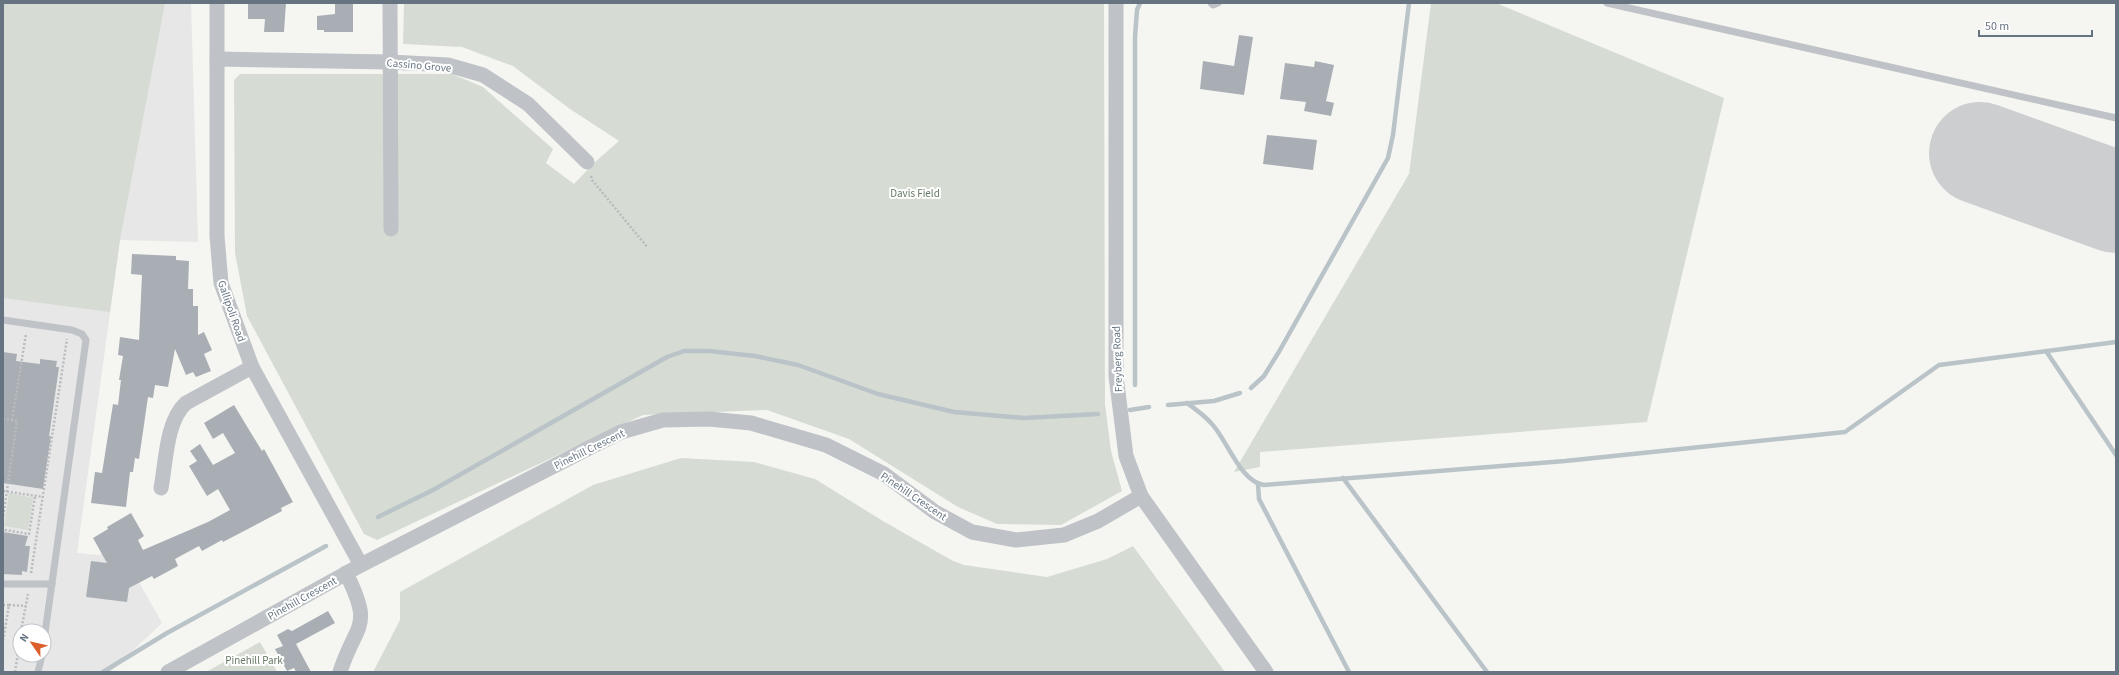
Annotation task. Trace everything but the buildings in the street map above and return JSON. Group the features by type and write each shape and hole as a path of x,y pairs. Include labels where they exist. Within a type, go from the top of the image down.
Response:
{"street":[{"name":"Gallipoli Road","path":"217,3 217,236 221,283 252,367 361,565"},
{"path":"390,3 391,229"},
{"name":"Freyberg Road","path":"1116,3 1116,376 1126,456 1141,496 1266,672"},
{"name":"Cassino Grove","path":"217,60 390,62 448,66 483,75 528,104 587,162"},
{"path":"161,488 172,424 180,408 186,403 252,367"},
{"name":"Pinehill Crescent","path":"168,672 361,565 591,447 621,432 663,420 709,419 751,423 826,445 884,474 935,512 972,532 1016,540 1064,535 1098,521 1141,496"},
{"path":"340,672 359,631 362,616 359,602 346,573"}],"lane":[{"path":"1211,3 1213,5 1218,3"},
{"path":"1607,3 2116,118"},
{"path":"3,320 72,330 82,334 86,340 46,623"},
{"path":"3,584 52,584"}],"path":[{"path":"587,162 592,180 648,248"},
{"path":"19,332 33,334"},
{"path":"12,420 26,333"},
{"path":"23,623 67,339 60,338"},
{"path":"3,419 18,421 3,518"},
{"path":"3,491 43,497"},
{"path":"3,533 5,533 6,530 29,534 35,496"},
{"path":"3,605 26,606"},
{"path":"3,641 9,605"}],"shaded area":[{"path":"3,3 191,3 198,242 120,240 77,553 99,555 118,545 162,623 110,672 3,672"}],"green space":[{"path":"3,3 165,3 120,240 110,312 3,298"},
{"name":"Davis Field","path":"404,3 1104,3 1105,404 1111,451 1122,491 1061,525 997,524 958,507 849,439 767,410 643,415 377,540 364,534 247,316 235,253 234,80 240,74 452,74 483,87 553,149 546,163 574,184 595,162 619,141 570,109 513,66 462,47 403,44"},
{"path":"1431,3 1496,3 1724,98 1647,422 1260,452 1260,467 1234,472 1409,174"},
{"path":"681,458 754,462 815,479 883,521 953,561 964,565 1047,577 1107,559 1133,546 1225,672 373,672 400,620 400,592 593,485"},
{"path":"9,493 33,498 28,530 4,526"},
{"name":"Pinehill Park","path":"260,642 277,672 206,672"}],"waterway":[{"path":"1135,385 1135,37 1137,10 1140,3"},
{"path":"1251,388 1264,376 1280,350 1388,158 1393,135 1409,3"},
{"path":"1187,403 1217,430 1234,459 1248,476 1255,482 1264,485 1565,461 1845,432 1939,365 2116,342"},
{"path":"378,517 433,490 667,357 684,351 709,351 755,356 798,365 878,394 954,412 1024,418 1098,414"},
{"path":"2046,351 2116,455"},
{"path":"1168,405 1214,401 1240,393"},
{"path":"1130,410 1149,407"},
{"path":"1343,478 1487,672"},
{"path":"1258,484 1259,499 1349,672"},
{"path":"103,672 167,633 326,546"}],"runway":[{"path":"1980,153 2116,202"}]}
